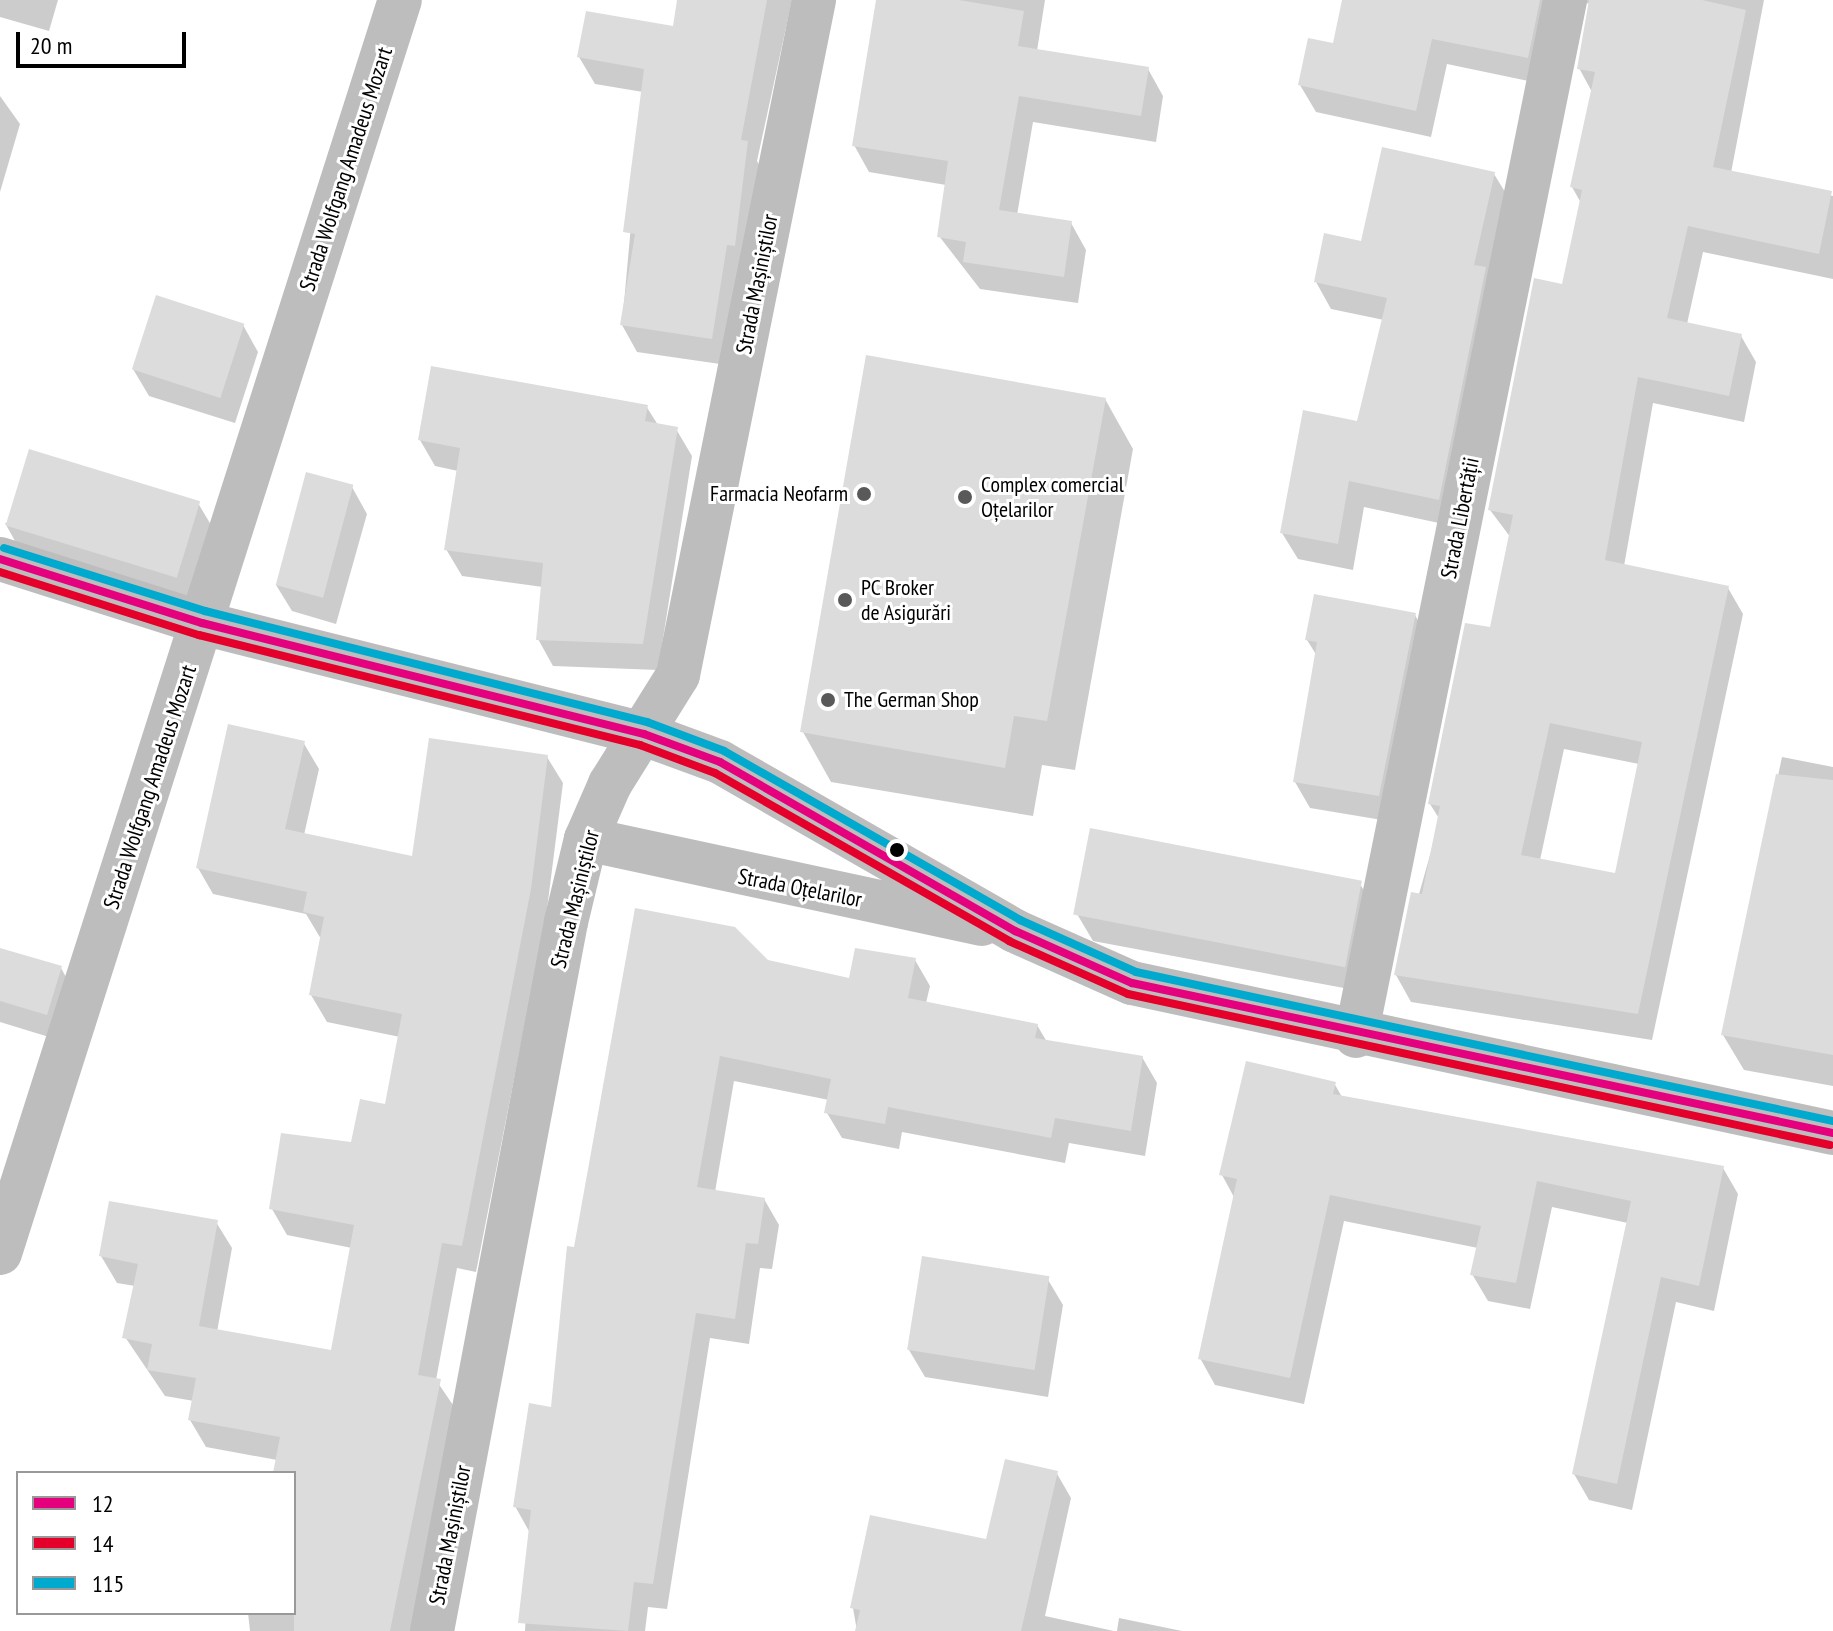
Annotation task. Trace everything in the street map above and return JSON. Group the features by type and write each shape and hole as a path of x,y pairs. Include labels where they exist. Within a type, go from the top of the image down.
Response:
{"street":[{"name":"Strada Wolfgang Amadeus Mozart","path":"0,1253 400,0"},
{"name":"Strada Mașiniștilor","path":"432,1631 586,839 678,675 814,0"},
{"name":"Strada Libertății","path":"1356,1036 1565,0"},
{"name":"Strada Oțelarilor","path":"0,559 202,623 644,734 720,762 1015,931 1132,983 1356,1036 1833,1133"},
{"name":"Strada Oțelarilor","path":"586,839 1015,931"}],"building":[{"path":"677,0 767,0 741,140 748,141 735,246 727,245 712,339 620,325 635,234 623,232 644,69 577,57 586,11 673,26"},
{"path":"876,0 959,0 1024,11 1018,46 1149,67 1141,116 1019,96 999,210 1072,221 1064,277 963,262 966,242 937,237 948,161 852,146"},
{"path":"1342,0 1540,0 1528,58 1432,39 1416,111 1298,85 1308,38 1333,43"},
{"path":"1589,0 1702,0 1746,10 1713,167 1832,191 1819,254 1688,226 1667,318 1742,334 1729,396 1638,377 1605,560 1729,586 1638,1014 1394,975 1411,892 1422,894 1440,806 1428,804 1465,623 1490,627 1513,515 1488,510 1534,278 1562,284 1582,190 1570,187 1595,72 1577,69","holes":["1550,723 1642,742 1615,873 1521,855"]},
{"path":"1382,147 1495,172 1474,265 1486,267 1439,500 1349,481 1338,544 1280,533 1303,410 1357,421 1387,298 1314,282 1324,233 1361,241"},
{"path":"156,295 244,324 220,398 132,369"},
{"name":"Complex comercial Oțelarilor","path":"866,355 1106,398 1047,721 1014,716 1005,768 800,732"},
{"path":"431,366 648,405 645,421 678,427 643,644 536,640 543,563 444,550 460,448 418,440"},
{"path":"29,449 200,501 177,578 6,526"},
{"path":"306,472 353,485 323,598 276,585"},
{"path":"1314,594 1416,613 1379,796 1293,782 1317,642 1305,640"},
{"path":"228,724 305,741 285,829 412,856 429,738 548,755 531,889 462,1246 442,1243 418,1375 441,1379 390,1631 294,1631 296,1471 273,1471 280,1437 188,1420 196,1378 147,1370 152,1344 122,1338 138,1264 99,1256 109,1201 218,1220 199,1326 331,1350 354,1225 269,1209 281,1133 351,1142 360,1099 385,1104 402,1014 309,995 324,917 303,912 307,892 196,868"},
{"path":"1776,774 1833,780 1833,1055 1721,1035"},
{"path":"1090,828 1362,881 1345,967 1073,914"},
{"path":"635,908 735,927 768,960 849,978 855,948 916,958 908,998 1038,1024 1035,1038 1143,1056 1131,1131 1055,1118 1051,1138 888,1107 885,1124 824,1113 831,1079 720,1056 697,1187 765,1198 758,1244 746,1243 735,1319 696,1313 653,1584 634,1582 628,1631 518,1623 531,1510 513,1507 529,1403 551,1407 567,1246 574,1247"},
{"path":"0,948 62,966 47,1015 0,1001"},
{"path":"1246,1061 1336,1082 1333,1094 1724,1166 1699,1286 1661,1277 1617,1484 1572,1474 1631,1201 1537,1181 1516,1283 1470,1275 1481,1226 1330,1195 1290,1378 1198,1359 1237,1179 1219,1175"},
{"path":"922,1256 1049,1276 1035,1370 907,1350"},
{"path":"1005,1459 1058,1471 1021,1631 855,1631 860,1610 850,1608 870,1515 986,1539"}],"transit line":[{"name":"115","path":"4,548 205,611 647,722 724,751 1020,920 1136,972 1833,1121"},
{"name":"12","path":"0,559 202,623 644,734 720,762 1015,931 1132,983 1833,1133"},
{"name":"14","path":"0,572 199,635 640,745 715,773 1009,941 1128,994 1830,1145"}],"place":[{"name":"Farmacia Neofarm","path":"864,494"},
{"name":"Complex comercial Oțelarilor","path":"965,497"},
{"name":"PC Broker de Asigurări","path":"845,600"},
{"name":"The German Shop","path":"828,700"}]}
